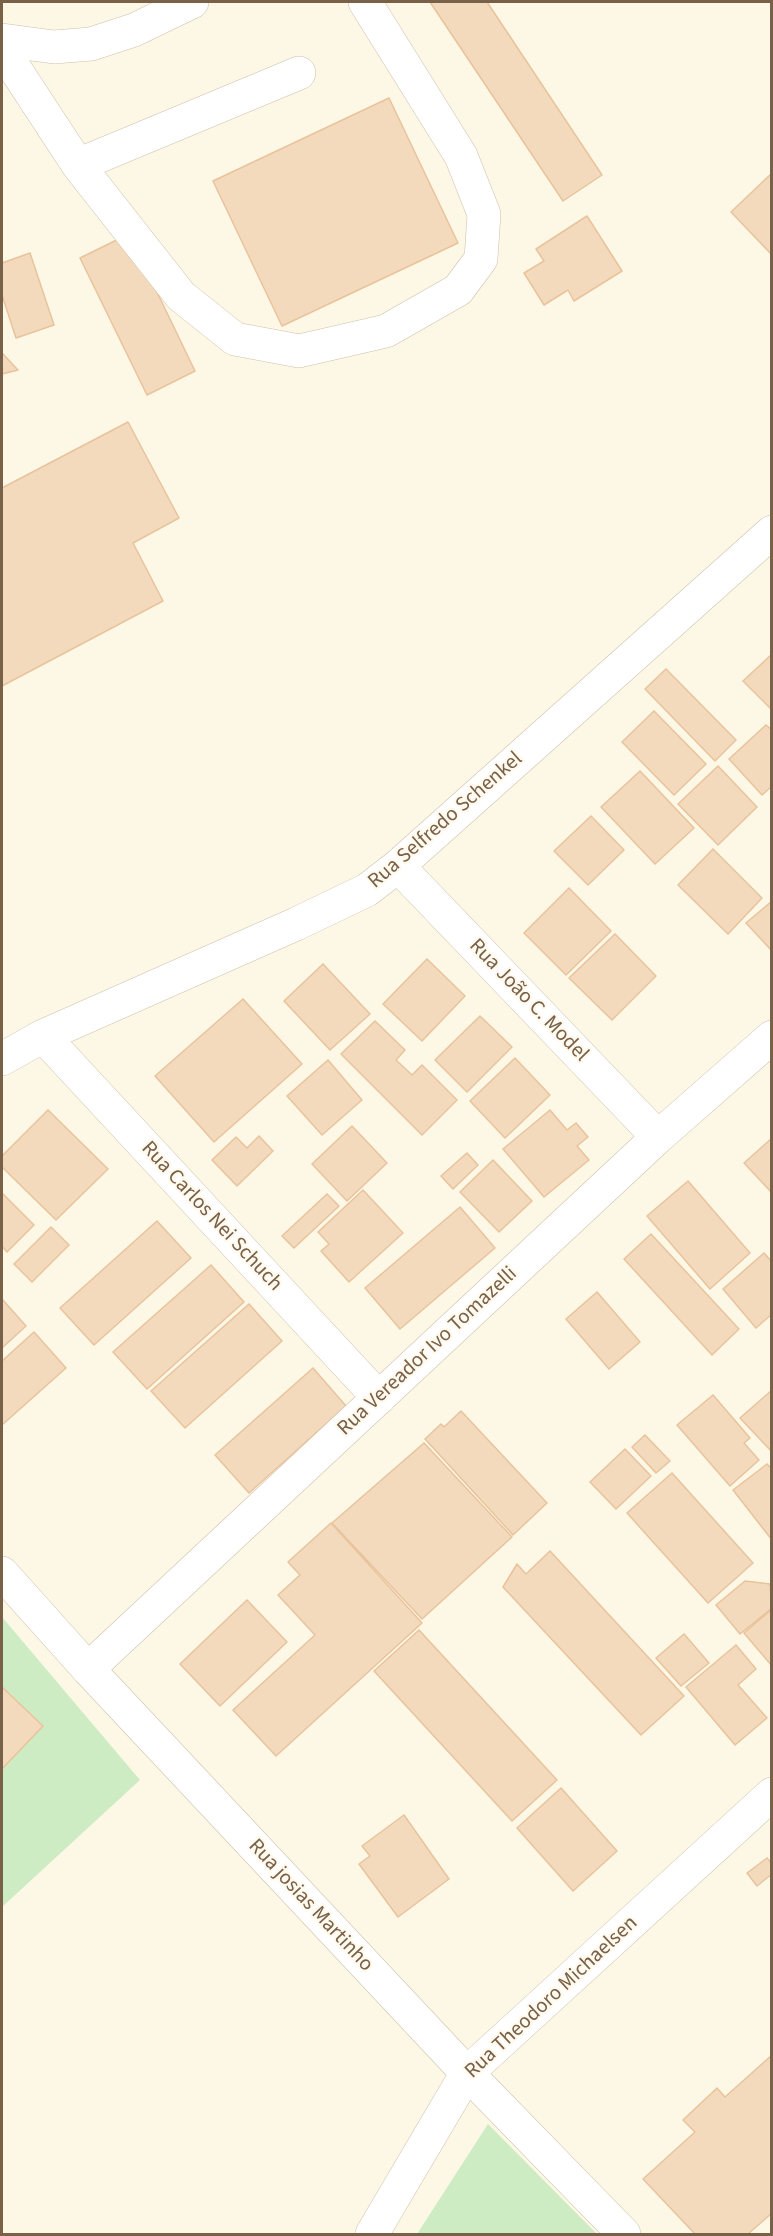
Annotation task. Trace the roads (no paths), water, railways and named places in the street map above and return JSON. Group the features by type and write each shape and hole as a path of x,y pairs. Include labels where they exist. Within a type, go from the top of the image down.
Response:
{"street":[{"path":"2,40 54,47 91,44 134,30 192,2"},
{"path":"2,49 78,165 181,296 236,339 299,351 386,331 458,290 481,259 484,214 461,156 365,2"},
{"path":"78,165 299,73"},
{"name":"Rua Selfredo Schenkel","path":"2,1059 43,1036 296,924 367,890 398,866 771,532"},
{"name":"Rua João C. Model","path":"398,866 658,1137"},
{"name":"Rua Carlos Nei Schuch","path":"43,1036 379,1398"},
{"name":"Rua Vereador Ivo Tomazelli","path":"88,1669 658,1137 771,1037"},
{"name":"Rua josias Martinho","path":"2,1573 88,1669 467,2073 624,2235"},
{"name":"Rua Theodoro Michaelsen","path":"372,2235 467,2073 771,1794"}]}
